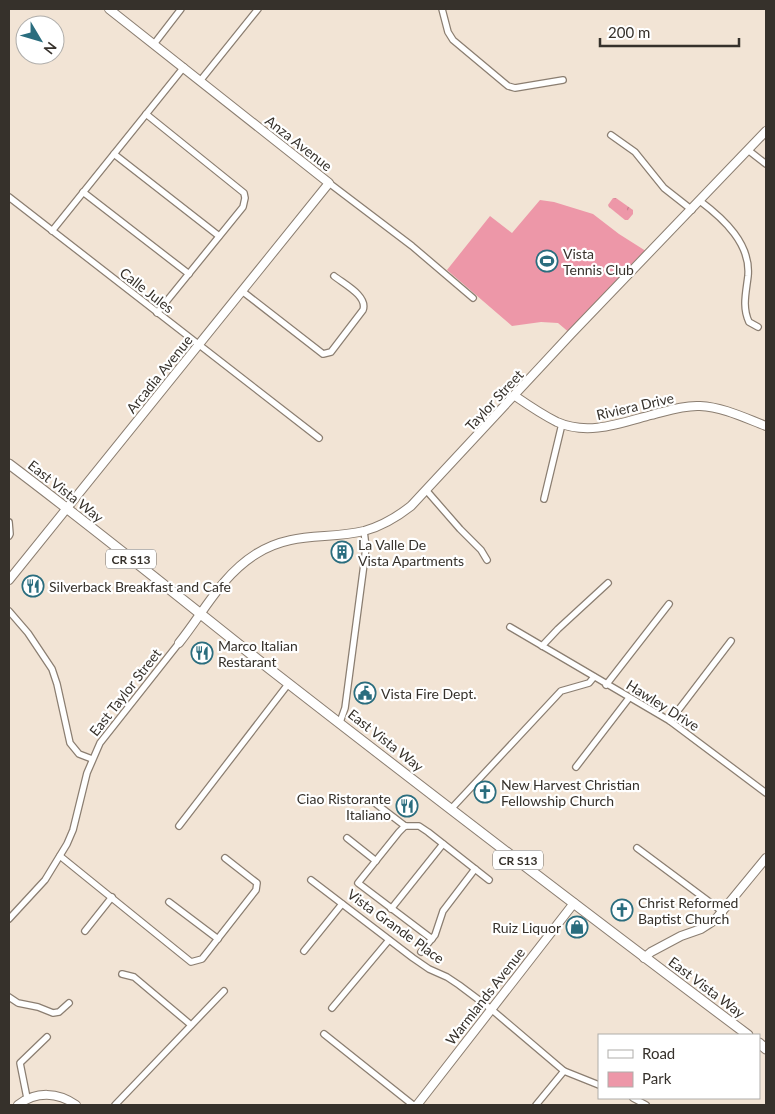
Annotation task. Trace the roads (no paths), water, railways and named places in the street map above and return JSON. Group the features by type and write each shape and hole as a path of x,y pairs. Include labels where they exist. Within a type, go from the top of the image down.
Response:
{"main road":[{"name":"East Vista Way","path":"9,464 451,809 644,958 747,1034"}],"street":[{"name":"Anza Avenue","path":"109,9 412,246 473,298"},
{"path":"154,44 181,9"},
{"path":"200,81 258,9"},
{"path":"442,9 448,32 453,40 508,86 515,88 563,80"},
{"path":"52,231 184,67"},
{"path":"146,114 244,193 245,198 242,207 157,313"},
{"name":"Taylor Street","path":"200,614 234,571 257,553 286,540 364,531 402,513 412,506 766,131"},
{"path":"611,135 635,152 664,188 692,210"},
{"path":"748,150 766,164"},
{"path":"114,154 219,236"},
{"name":"Arcadia Avenue","path":"9,580 329,182"},
{"path":"83,192 189,274"},
{"name":"Calle Jules","path":"9,196 319,438"},
{"path":"700,201 727,226 743,245 747,256 748,274 744,298 745,314 749,322 758,327"},
{"path":"242,291 323,354 327,354 331,352 365,305 362,298 334,276"},
{"name":"Riviera Drive","path":"515,396 562,424 591,429 606,427 675,409 700,406 721,409 765,423"},
{"path":"544,499 562,424"},
{"path":"426,490 481,550 487,560"},
{"path":"9,522 9,536"},
{"path":"340,722 345,708 364,564 366,547 364,531"},
{"path":"542,646 608,583"},
{"path":"606,685 669,604"},
{"path":"9,612 28,633 52,669 70,743 79,754 92,759"},
{"name":"East Taylor Street","path":"9,919 45,880 60,856 73,830 81,794 92,759 100,742 193,626 200,614"},
{"name":"Hawley Drive","path":"510,627 670,722 766,793"},
{"path":"670,722 732,641"},
{"path":"451,809 561,690 589,683 594,677"},
{"path":"179,826 289,683"},
{"path":"576,767 629,698"},
{"path":"375,803 406,826"},
{"path":"432,939 358,884 406,826 419,826 489,880"},
{"path":"348,838 376,861"},
{"path":"391,909 443,844"},
{"path":"637,848 723,912"},
{"path":"60,856 191,962 202,959 256,890 257,883 225,858"},
{"path":"644,958 651,952 681,936 709,925 723,912 766,858"},
{"path":"422,952 435,935 443,911 475,869"},
{"name":"Vista Grande Place","path":"311,880 429,969 447,977 491,1009 564,1071 598,1085"},
{"path":"85,931 112,898"},
{"path":"169,902 218,939"},
{"path":"304,951 342,904"},
{"name":"Warmlands Avenue","path":"324,1034 415,1105 574,904"},
{"path":"332,1008 389,940"},
{"path":"122,974 134,977 192,1024"},
{"path":"115,1105 224,990"},
{"path":"10,999 53,1013 59,1012 69,1003"},
{"path":"27,1098 20,1063 47,1037"},
{"path":"536,1105 564,1071"},
{"path":"18,1105 27,1098 47,1094 68,1099 76,1105"},
{"path":"635,1099 646,1105"}],"place":[{"name":"Vista Tennis Club","path":"547,261"},
{"name":"La Valle De Vista Apartments","path":"342,552"},
{"name":"Silverback Breakfast and Cafe","path":"33,586"},
{"name":"Marco Italian Restarant","path":"202,653"},
{"name":"Vista Fire Dept.","path":"365,693"},
{"name":"New Harvest Christian Fellowship Church","path":"485,792"},
{"name":"Ciao Ristorante Italiano","path":"407,806"},
{"name":"Christ Reformed Baptist Church","path":"622,910"},
{"name":"Ruiz Liquor","path":"577,927"}]}
